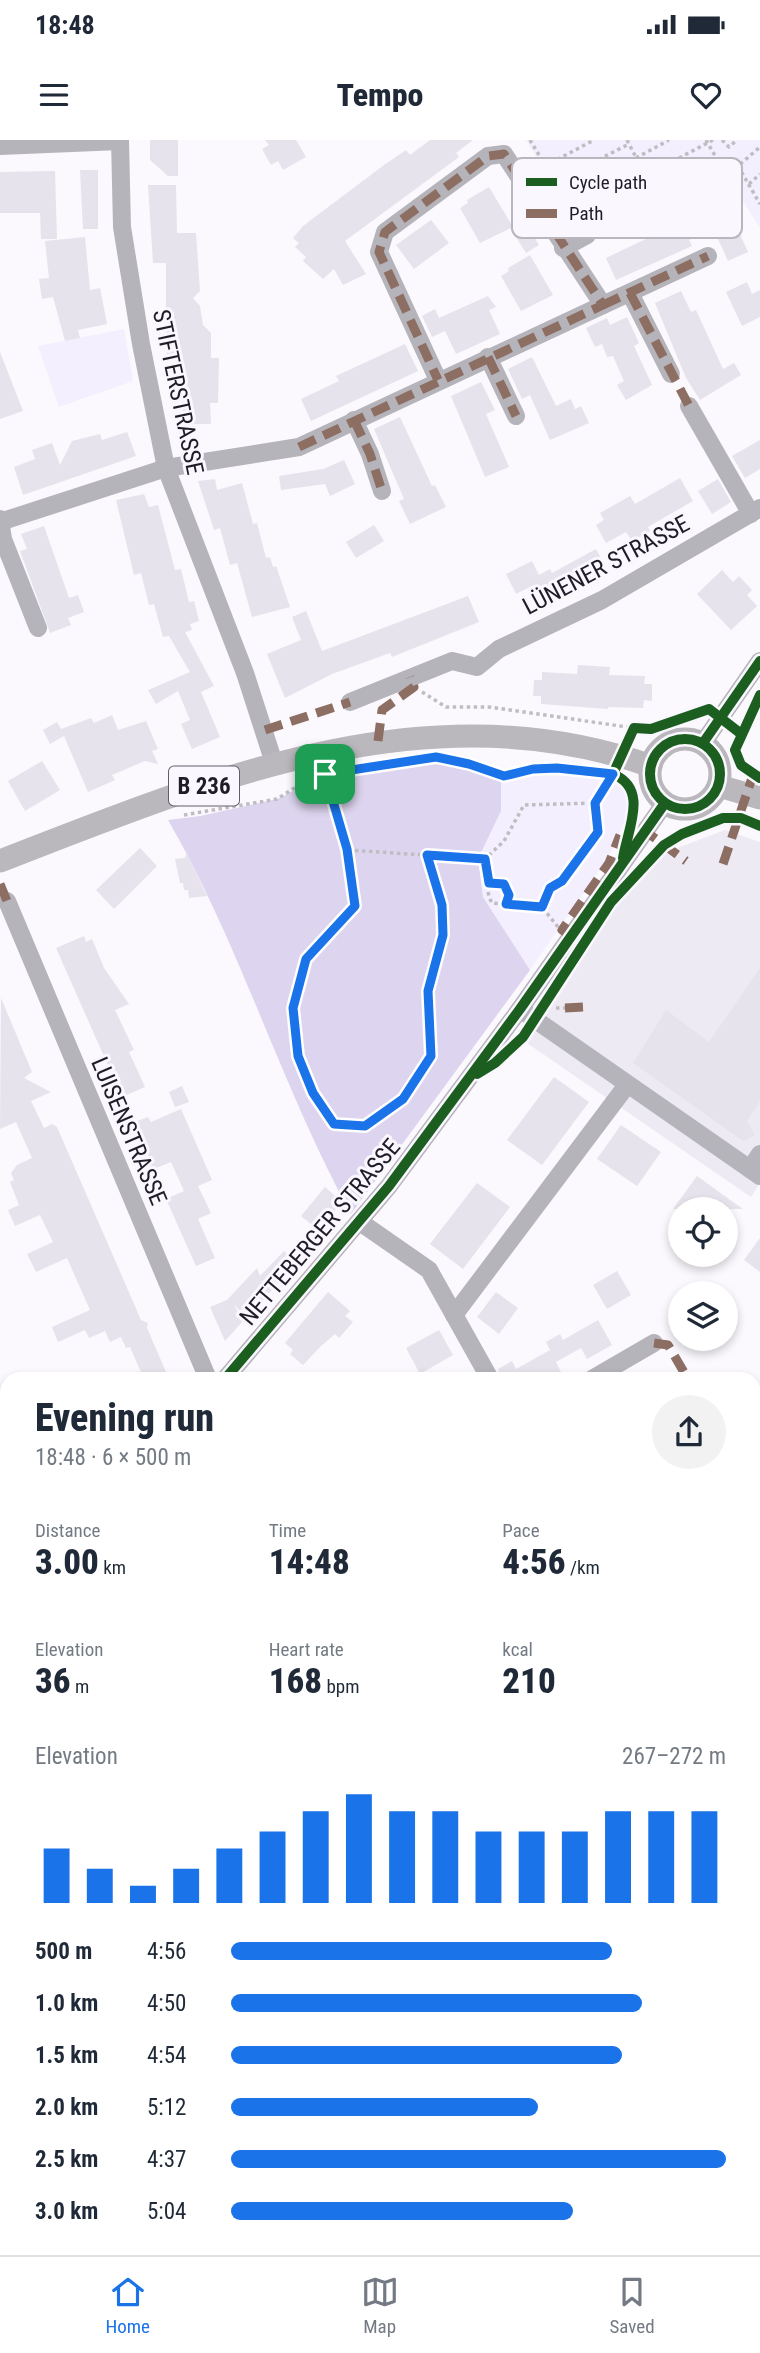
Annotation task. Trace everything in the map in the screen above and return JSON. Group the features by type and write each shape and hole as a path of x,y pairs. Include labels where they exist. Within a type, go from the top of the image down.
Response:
{"main road":[{"name":"B 236","path":"0,861 133,810 274,763 378,741 437,735 499,735 571,743 651,766"},
{"path":"693,739 703,743 719,762 719,786 712,797 690,809 677,809 665,803 652,787 651,766 655,756 671,741 693,739"},
{"path":"719,786 760,798"}],"street":[{"path":"0,146 120,141"},
{"name":"STIFTERSTRASSE","path":"120,141 121,227 166,468 245,673 274,763"},
{"path":"438,380 379,252 384,232 488,156 504,155 512,168"},
{"path":"557,238 603,305"},
{"path":"563,248 581,238"},
{"path":"38,628 3,539 0,521 166,468 299,447 708,256"},
{"path":"630,293 671,374"},
{"path":"488,357 516,416"},
{"path":"689,407 756,511"},
{"path":"354,420 370,454 382,491"},
{"name":"LÜNENER STRASSE","path":"350,702 452,661 477,667 499,649 602,600 756,511"},
{"path":"703,743 723,719 760,661"},
{"name":"NETTEBERGER STRASSE","path":"231,1372 360,1222 520,1009 665,803"},
{"name":"LUISENSTRASSE","path":"7,901 205,1372"},
{"path":"520,1009 627,1085 757,1166"},
{"path":"454,1315 627,1085"},
{"path":"360,1222 429,1270 486,1372"},
{"path":"604,1372 654,1343"}],"path":[{"path":"530,140 540,158"},
{"path":"560,158 594,140"},
{"path":"639,158 669,140"},
{"path":"679,158 713,140"},
{"path":"722,140 729,147 737,140"},
{"path":"598,158 627,142 636,158"},
{"path":"707,142 716,158"},
{"path":"742,163 760,147"},
{"path":"742,173 760,203"},
{"path":"749,184 760,174"},
{"path":"414,687 446,707 489,707 634,728"},
{"path":"436,757 469,764 504,776 533,769 590,772"},
{"path":"182,815 277,799 314,776 334,772"},
{"path":"542,907 550,888 562,881 598,832 595,803 613,774 602,773"},
{"path":"325,774 347,849 355,906 306,959 293,1008 298,1056 313,1093 334,1124 365,1126 384,1113 403,1099 431,1056 428,991 443,935 442,905 427,855"},
{"path":"347,849 485,859 504,841 528,803 595,803"},
{"path":"485,859 489,883 487,892 492,903 542,907 562,930"},
{"path":"489,883 504,884 509,895 506,904"},
{"path":"556,1008 565,1008"}],"shaded area":[{"path":"526,140 760,140 760,228 742,200 742,158 537,158"},
{"path":"124,329 133,381 59,407 38,346"},
{"path":"435,760 468,767 501,779 501,811 478,859 483,897 530,970 351,1214 303,1117 218,917 168,820 200,816 277,799 313,781 337,775"},
{"path":"532,771 556,771 624,781 631,791 633,803 608,858 530,970 483,897 478,859 501,811 501,779"},
{"path":"725,830 760,842 760,1183 751,1197 524,1041 619,902 664,853"}],"building":[{"path":"150,140 178,140 178,176 168,176 150,160"},
{"path":"265,140 296,140 306,157 283,170 278,161 271,165 262,149 269,145"},
{"path":"430,140 473,140 456,153 459,157 345,241 366,274 343,285 334,269 323,279 303,261 306,257 295,247 299,243 293,238 303,226 406,150 410,155"},
{"path":"80,170 98,170 98,229 83,229"},
{"path":"55,171 57,239 41,239 40,213 0,213 0,172"},
{"path":"148,185 176,185 177,233 196,233 200,291 193,298 200,306 203,325 211,333 211,358 219,358 218,403 210,403 211,424 183,424 182,358 167,358 166,347 161,343 166,339 166,263 153,263"},
{"path":"489,187 512,227 480,243 460,208 468,203 467,200"},
{"path":"431,220 449,243 414,269 396,245"},
{"path":"85,237 90,290 100,288 107,324 78,330 80,338 65,341 53,297 42,299 39,279 49,278 45,241"},
{"path":"517,238 535,238 539,245 526,253"},
{"path":"648,238 693,238 689,240 692,246 616,280 606,258"},
{"path":"718,238 742,238 748,252 728,261"},
{"path":"530,255 553,295 521,311 501,276 509,271 508,268"},
{"path":"747,282 752,294 760,290 760,317 742,326 726,292"},
{"path":"681,291 691,312 696,310 723,369 734,363 741,375 700,400 686,378 655,303"},
{"path":"488,296 496,307 489,310 500,334 456,354 445,331 432,337 422,316 435,309 439,318"},
{"path":"627,317 639,343 634,346 652,385 626,400 617,385 624,381 613,356 607,357 602,344 595,347 586,328 607,318 610,325"},
{"path":"405,344 418,371 311,421 301,399 339,381 336,376"},
{"path":"0,352 23,411 0,419"},
{"path":"532,357 556,406 571,399 575,409 581,406 589,423 550,440 530,395 522,399 508,369"},
{"path":"481,382 495,410 486,414 509,467 485,477 451,396"},
{"path":"400,417 432,486 435,485 446,507 410,524 399,501 404,499 374,429"},
{"path":"127,432 136,456 23,495 14,467 35,459 32,450 52,443 60,465 72,441 100,434 102,440"},
{"path":"760,440 760,469 745,478 732,456"},
{"path":"344,460 355,484 330,496 325,484 281,490 279,476 323,469"},
{"path":"680,478 693,501 648,527 650,531 632,541 626,532 606,543 596,525 604,520 600,513 630,496 635,504"},
{"path":"215,479 217,490 242,483 266,558 270,557 273,567 276,566 290,607 252,617 237,563 230,565 220,528 214,530 198,481"},
{"path":"718,479 731,502 712,514 698,491"},
{"path":"144,494 149,507 158,505 175,570 181,569 189,602 194,601 199,621 190,624 192,630 185,632 214,686 201,692 220,737 192,749 181,724 190,720 178,691 156,704 148,690 190,672 169,636 163,637 154,604 149,605 141,573 134,575 116,500"},
{"path":"374,525 384,541 356,558 346,542"},
{"path":"44,526 69,598 78,595 84,612 68,618 71,625 50,633 20,551 27,549 21,534"},
{"path":"596,549 609,573 583,587 578,576 540,596 534,585 516,594 506,574 532,561 539,575 550,569 552,573"},
{"path":"722,570 733,582 739,576 752,590 747,595 757,606 731,630 697,594"},
{"path":"468,596 479,622 392,657 390,653 332,674 285,698 267,654 301,640 292,617 306,611 322,651"},
{"path":"578,665 610,667 609,675 645,676 644,684 652,684 652,701 644,700 643,708 608,709 541,704 541,696 533,696 534,680 542,680 542,672 577,674"},
{"path":"112,715 118,730 146,721 158,749 152,751 158,764 145,761 112,775 115,780 88,792 64,736 50,744 43,730 57,722 61,729 91,718 94,723"},
{"path":"42,761 60,790 25,811 8,781"},
{"path":"140,848 157,866 114,909 96,890"},
{"path":"187,852 207,896 189,898 188,890 184,890 183,883 180,883 175,859 185,858"},
{"path":"84,936 86,942 92,939 104,968 129,1004 115,1010 134,1050 129,1052 145,1087 122,1097 56,948"},
{"path":"760,968 760,1101 747,1121 755,1135 743,1141 633,1063 666,1010 709,1042"},
{"path":"1,998 32,1072 24,1078 51,1092 31,1101 44,1128 52,1124 57,1127 141,1320 148,1323 147,1328 166,1372 141,1372 130,1347 126,1348 121,1337 110,1342 105,1331 89,1338 85,1330 58,1342 52,1327 90,1310 67,1258 36,1272 27,1254 53,1242 40,1215 15,1226 8,1210 19,1205 10,1182 14,1180 11,1173 17,1165 32,1158 16,1122 0,1129"},
{"path":"554,1077 589,1102 542,1165 507,1140"},
{"path":"182,1086 189,1102 175,1107 169,1092"},
{"path":"181,1109 212,1180 198,1186 211,1213 198,1219 215,1258 196,1266 166,1199 184,1191 171,1162 141,1174 150,1159 135,1132 138,1127 135,1122 148,1117 151,1122"},
{"path":"621,1125 661,1152 637,1186 597,1159"},
{"path":"697,1176 726,1197 682,1197"},
{"path":"477,1183 510,1207 463,1269 430,1244"},
{"path":"325,1187 342,1202 318,1230 301,1216"},
{"path":"760,1238 760,1272 744,1260"},
{"path":"284,1251 296,1262 248,1318 234,1305 243,1321 225,1341 210,1307 227,1300 257,1268 260,1276"},
{"path":"617,1271 631,1295 607,1309 593,1285"},
{"path":"328,1292 350,1311 345,1316 353,1322 339,1338 335,1334 303,1365 290,1354 293,1350 285,1343"},
{"path":"496,1292 518,1308 499,1334 477,1317"},
{"path":"598,1320 612,1345 587,1359 581,1348 556,1362 561,1372 499,1372 498,1369 512,1361 516,1369 550,1350 546,1342 560,1334 563,1340"},
{"path":"439,1330 453,1355 419,1372 406,1348"}],"marked path":[{"path":"438,380 379,252 385,232 488,156 504,154 512,166"},
{"path":"299,447 603,305 559,238"},
{"path":"603,305 708,256"},
{"path":"630,293 689,406"},
{"path":"488,357 516,416"},
{"path":"354,420 370,454 382,491"},
{"path":"378,741 382,710 414,687 410,677"},
{"path":"265,730 350,702"},
{"path":"723,864 753,775"},
{"path":"641,828 686,861"},
{"path":"570,936 562,930 609,863 620,835"},
{"path":"0,884 7,901"},
{"path":"565,1008 585,1007"},
{"path":"654,1343 668,1345 684,1372"}],"cycle path":[{"path":"703,743 760,661"},
{"path":"760,695 735,750 741,765 760,778"},
{"path":"623,858 632,822 633,799 624,781 613,774 634,728 651,729 709,709 740,733"},
{"path":"685,739 710,749 720,774 710,799 685,809 660,799 650,774 660,749 685,739"},
{"path":"231,1372 389,1186 520,1009 665,803"},
{"path":"477,1074 495,1063 523,1037 611,902 664,845 682,834 723,818 741,818 760,826"}],"route":[{"path":"436,757 469,764 504,776 533,769 557,768 613,774 595,803 598,832 562,881 550,888 542,907 506,904 509,895 507,889 504,884 489,883 485,859 427,855 442,905 443,935 428,991 431,1056 403,1099 365,1126 334,1124 313,1093 298,1056 293,1008 306,959 355,906 347,849 325,774 436,757"}]}
